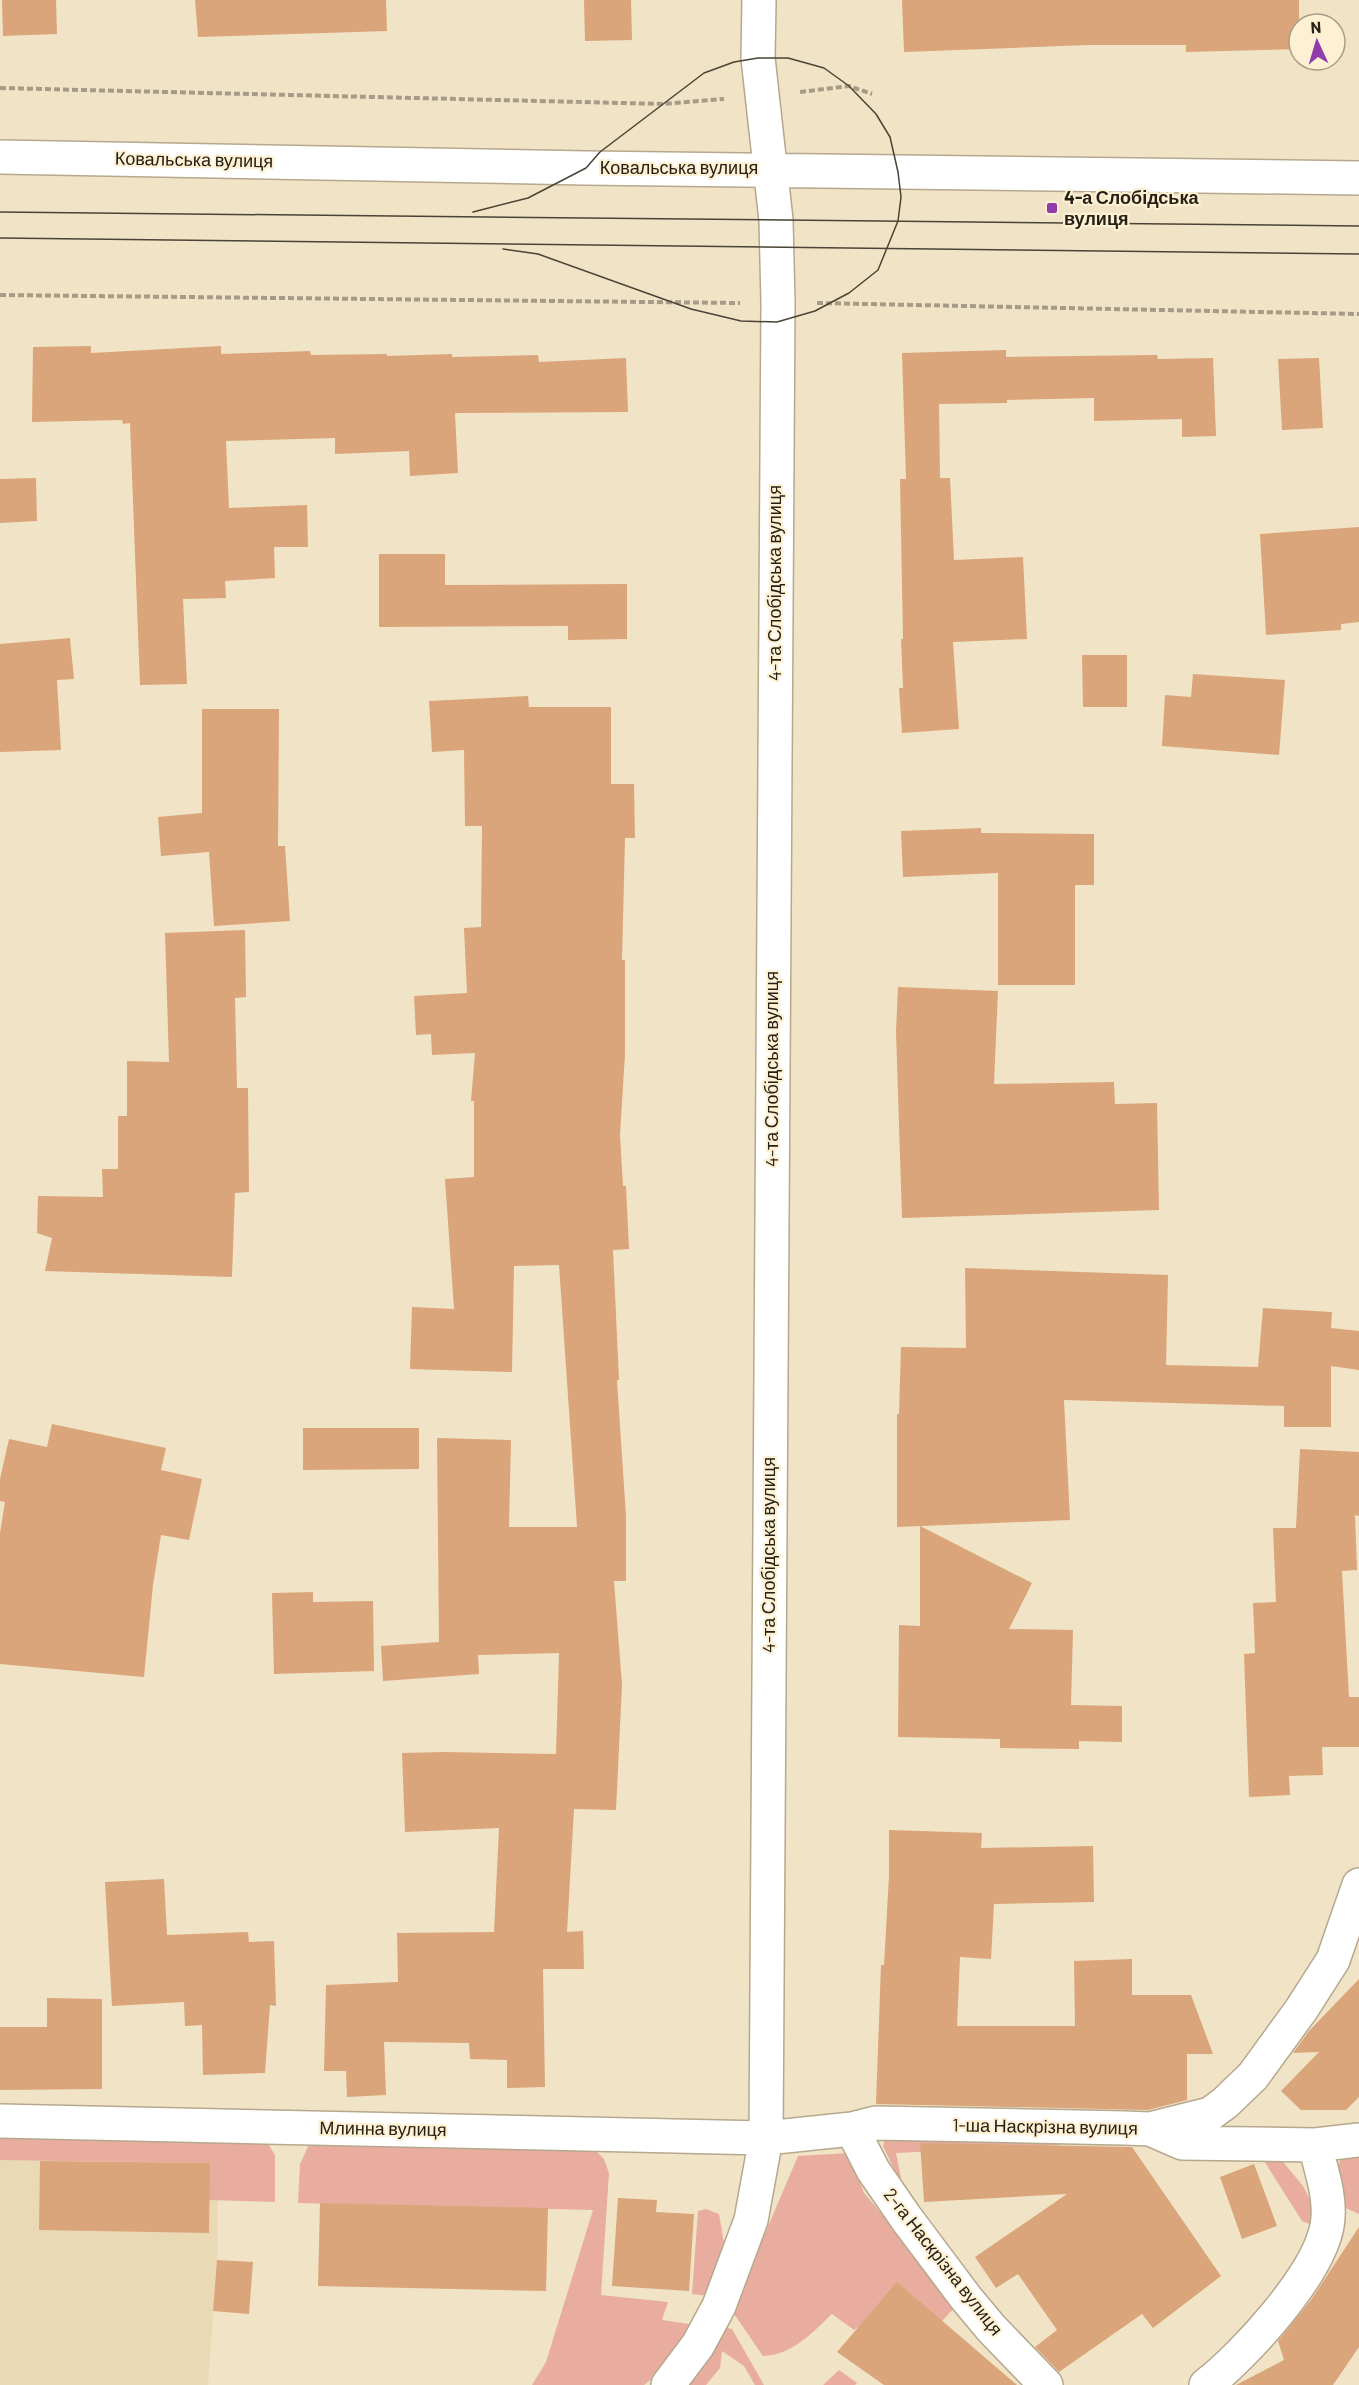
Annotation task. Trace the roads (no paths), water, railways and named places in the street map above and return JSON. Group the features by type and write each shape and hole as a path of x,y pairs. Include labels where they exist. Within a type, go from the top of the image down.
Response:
{"street":[{"name":"4-та Слобідська вулиця","path":"668,2385 698,2345 719,2306 752,2220 766,2138 778,303 776,220 758,58 759,0"},
{"name":"Ковальська вулиця","path":"0,157 586,168 1359,178"},
{"path":"1150,2129 1210,2114 1225,2103 1252,2076 1301,2010 1346,1961 1359,1885"},
{"name":"Млинна вулиця","path":"0,2121 766,2138"},
{"name":"1-ша Наскрізна вулиця","path":"766,2138 852,2129 876,2123 1150,2129 1182,2143 1315,2145 1359,2140"},
{"name":"2-га Наскрізна вулиця","path":"852,2129 873,2170 966,2298 991,2328 1046,2385"},
{"path":"1206,2385 1227,2369 1252,2343 1300,2282 1318,2251 1327,2227 1328,2210 1315,2145"}],"tram line":[{"path":"473,212 528,198 586,168 600,152 704,73 734,62 758,58 788,58 824,68 849,86 876,114 890,137 901,197 898,221 878,270 849,293 815,311 777,322 741,321 691,309 538,254 503,249"},
{"path":"0,212 1359,226"},
{"path":"0,238 1359,254"}],"place":[{"name":"4-а Слобідська вулиця","path":"1052,208"}]}
